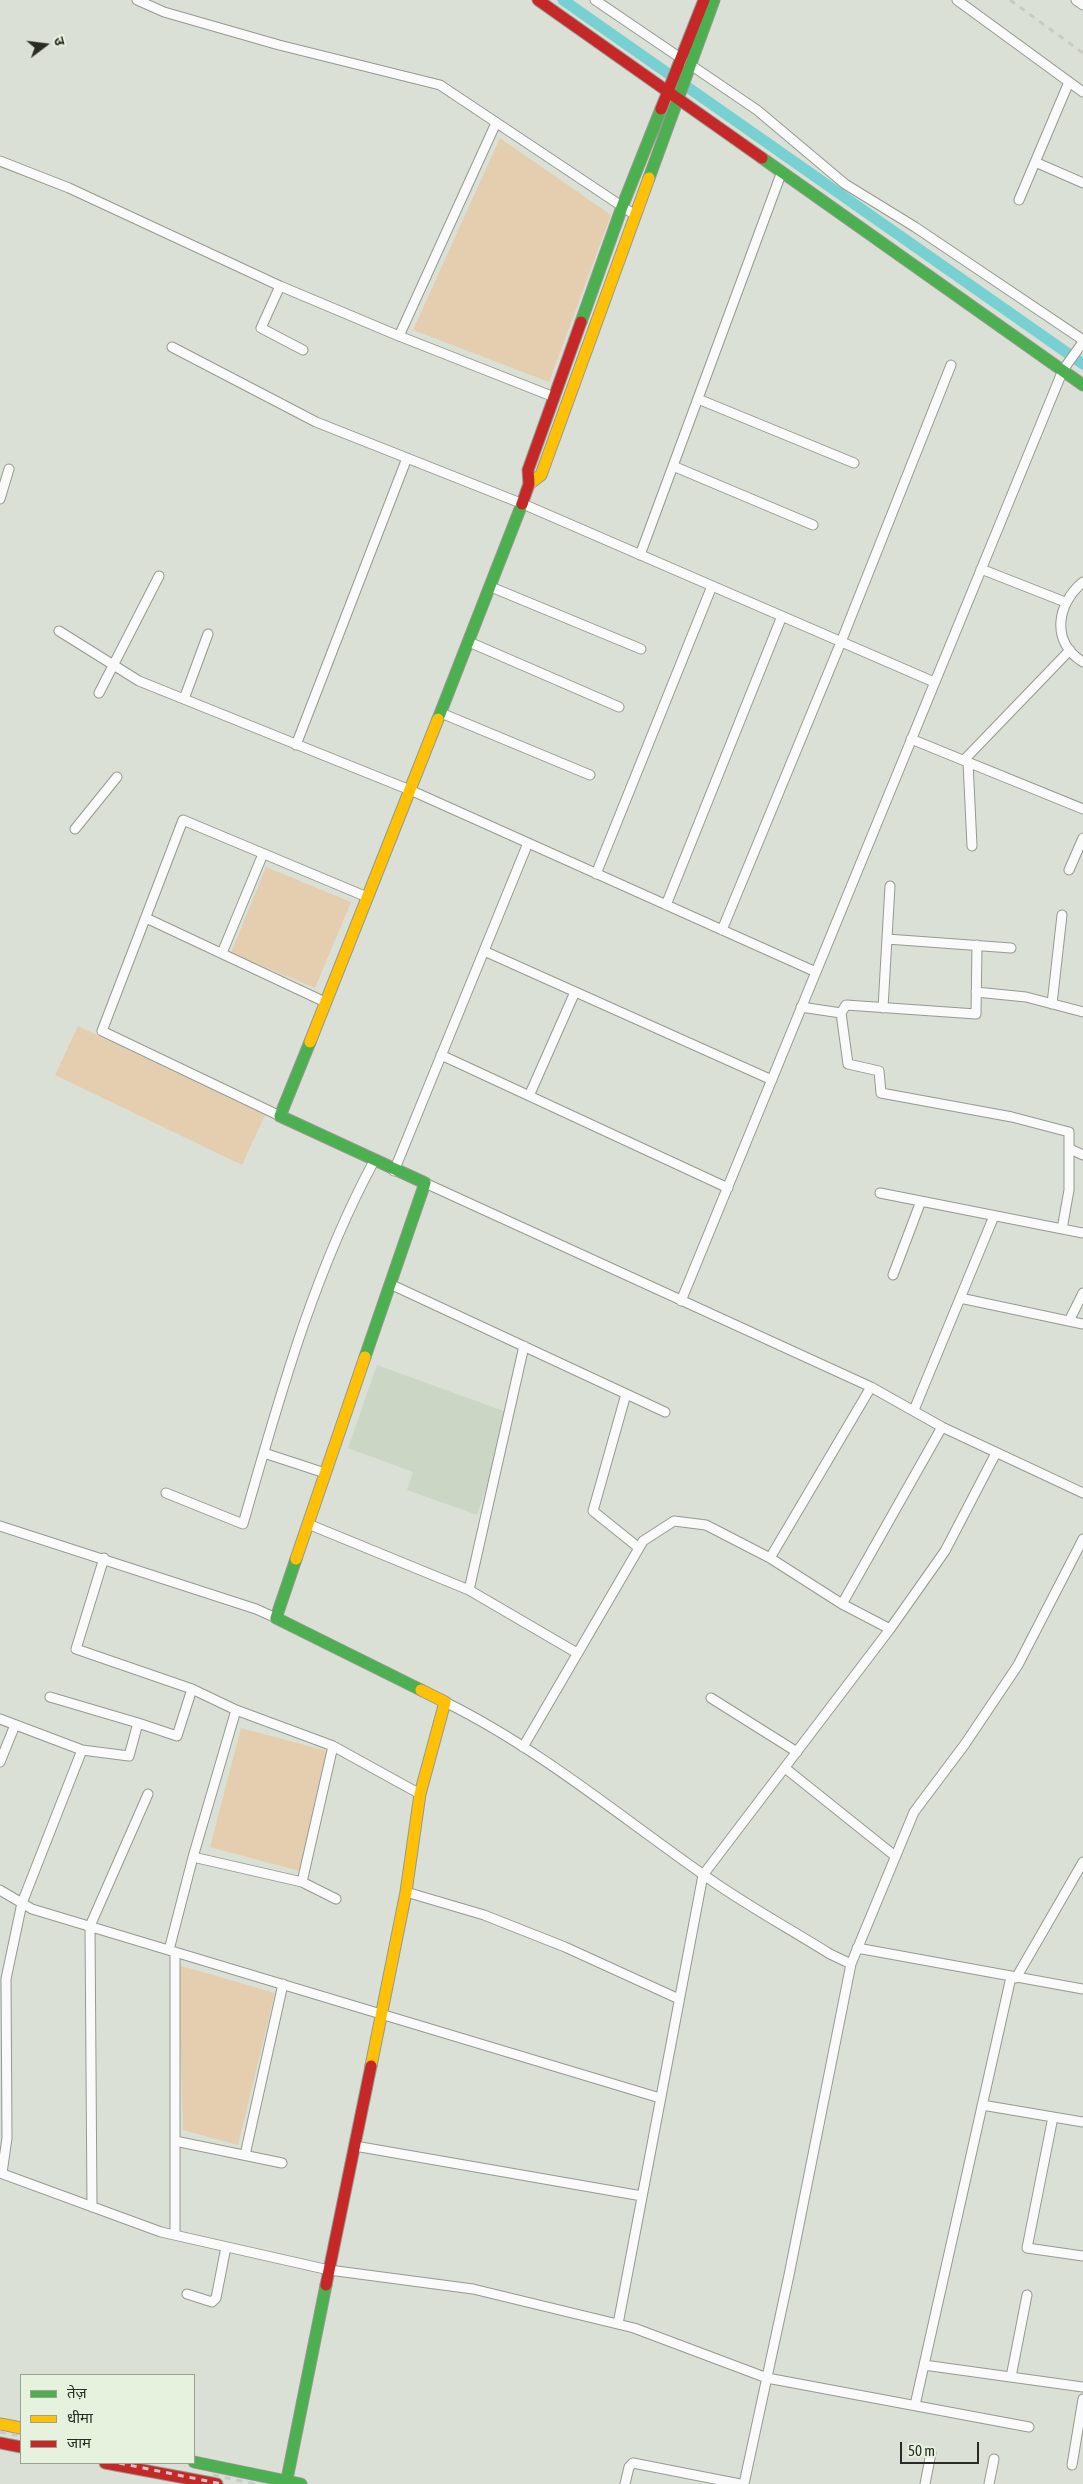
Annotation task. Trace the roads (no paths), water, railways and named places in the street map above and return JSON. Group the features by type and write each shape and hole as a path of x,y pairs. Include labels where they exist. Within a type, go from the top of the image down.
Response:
{"main road":[{"path":"538,0 680,97 781,174 1064,368 1083,385"},
{"path":"529,484 541,475 635,215 680,97 685,65 704,0"},
{"path":"286,2482 406,1892 420,1794 445,1702 276,1618 425,1184 280,1116 523,504 529,484 528,470 622,207 670,90 685,65 714,0"},
{"path":"0,2424 20,2428"},
{"path":"0,2443 20,2447"},
{"path":"195,2462 302,2484"},
{"path":"110,2464 196,2482 217,2484"}],"street":[{"path":"136,0 164,12 278,45 440,85 635,215"},
{"path":"595,0 685,65 757,110 845,184 915,227 1082,343 1064,368 681,1301"},
{"path":"957,0 1083,92"},
{"path":"1076,0 1083,5"},
{"path":"1019,200 1069,82"},
{"path":"399,336 496,123"},
{"path":"0,161 69,188 280,286 399,336 554,397"},
{"path":"1035,162 1083,183"},
{"path":"640,555 781,174"},
{"path":"280,286 261,328 303,350"},
{"path":"172,347 316,422 523,504 934,682"},
{"path":"722,930 952,366"},
{"path":"698,399 854,463"},
{"path":"296,745 407,458"},
{"path":"673,466 813,525"},
{"path":"0,499 9,469"},
{"path":"981,569 1065,602"},
{"path":"99,693 159,576"},
{"path":"1083,582 1071,592 1065,602 1062,608 1060,626 1065,644 1083,662"},
{"path":"596,874 712,586"},
{"path":"491,587 641,649"},
{"path":"666,905 782,616"},
{"path":"58,631 139,681 410,790 816,972"},
{"path":"184,699 208,634"},
{"path":"469,642 619,707"},
{"path":"972,846 966,761 1070,650"},
{"path":"441,713 590,775"},
{"path":"911,738 1083,809"},
{"path":"75,829 117,777"},
{"path":"280,1116 102,1031 183,820 367,897"},
{"path":"1068,870 1083,838"},
{"path":"394,1170 528,843"},
{"path":"222,953 263,854"},
{"path":"883,1008 890,886"},
{"path":"1052,1004 1062,914"},
{"path":"146,918 325,1002"},
{"path":"887,939 1011,948"},
{"path":"977,945 976,1014 846,1005 841,1013 848,1064 880,1071 881,1093 1012,1117 1069,1132 1069,1190 1062,1229"},
{"path":"484,952 772,1080"},
{"path":"529,1096 575,992"},
{"path":"976,992 1026,997 1083,1012"},
{"path":"801,1008 841,1013"},
{"path":"441,1055 728,1188"},
{"path":"1070,1150 1083,1154"},
{"path":"166,1494 243,1524 296,1342 348,1210 374,1161"},
{"path":"425,1184 871,1388 942,1427 1083,1493"},
{"path":"880,1193 1083,1234"},
{"path":"893,1275 921,1201"},
{"path":"914,1410 994,1216"},
{"path":"390,1284 665,1412"},
{"path":"1069,1321 1083,1293"},
{"path":"960,1298 1083,1324"},
{"path":"469,1590 524,1346"},
{"path":"770,1558 871,1388"},
{"path":"626,1394 593,1511 639,1548"},
{"path":"842,1604 942,1427"},
{"path":"264,1453 325,1473"},
{"path":"618,2324 703,1875 890,1629 946,1551 996,1453"},
{"path":"523,1747 643,1542 674,1521 706,1525 770,1558 842,1604 890,1629"},
{"path":"308,1524 469,1590 577,1653"},
{"path":"0,1526 104,1558 256,1609 276,1618"},
{"path":"744,2484 851,1964 856,1948 914,1812 966,1744 1018,1665 1083,1539"},
{"path":"104,1558 76,1650 192,1689 236,1710 333,1746 420,1794"},
{"path":"50,1697 177,1736 192,1689"},
{"path":"711,1698 797,1752"},
{"path":"445,1702 549,1762 703,1875 830,1954 851,1964"},
{"path":"175,2235 172,1951 193,1857 236,1710"},
{"path":"0,1719 82,1750 129,1756 138,1723"},
{"path":"0,1762 15,1725"},
{"path":"302,1882 333,1746"},
{"path":"82,1750 22,1903 6,1979 6,2138 1,2173 175,2235 329,2270 473,2289 618,2324 767,2378 1030,2427"},
{"path":"785,1768 895,1856"},
{"path":"92,2207 90,1926 148,1794"},
{"path":"193,1857 302,1882 336,1899"},
{"path":"915,2405 982,2105 1013,1978 1083,1862"},
{"path":"0,1890 32,1908 660,2098"},
{"path":"406,1892 484,1916 565,1947 679,1999"},
{"path":"856,1948 1013,1978 1083,1989"},
{"path":"245,2156 283,1984"},
{"path":"982,2105 1083,2122"},
{"path":"1053,2117 1027,2248 1083,2256"},
{"path":"175,2141 282,2163"},
{"path":"354,2146 642,2196"},
{"path":"187,2294 212,2302 216,2298 226,2247"},
{"path":"1011,2377 1027,2295"},
{"path":"924,2365 1083,2387"},
{"path":"1072,2465 1083,2399"},
{"path":"925,2484 931,2453"},
{"path":"989,2484 994,2459"},
{"path":"626,2484 629,2468 633,2463 740,2484"}],"waterway":[{"path":"563,0 1083,364"}],"railway":[{"path":"1010,0 1083,53"},
{"path":"0,2432 20,2436"},
{"path":"124,2464 222,2484"},
{"path":"213,2475 255,2484"}]}
